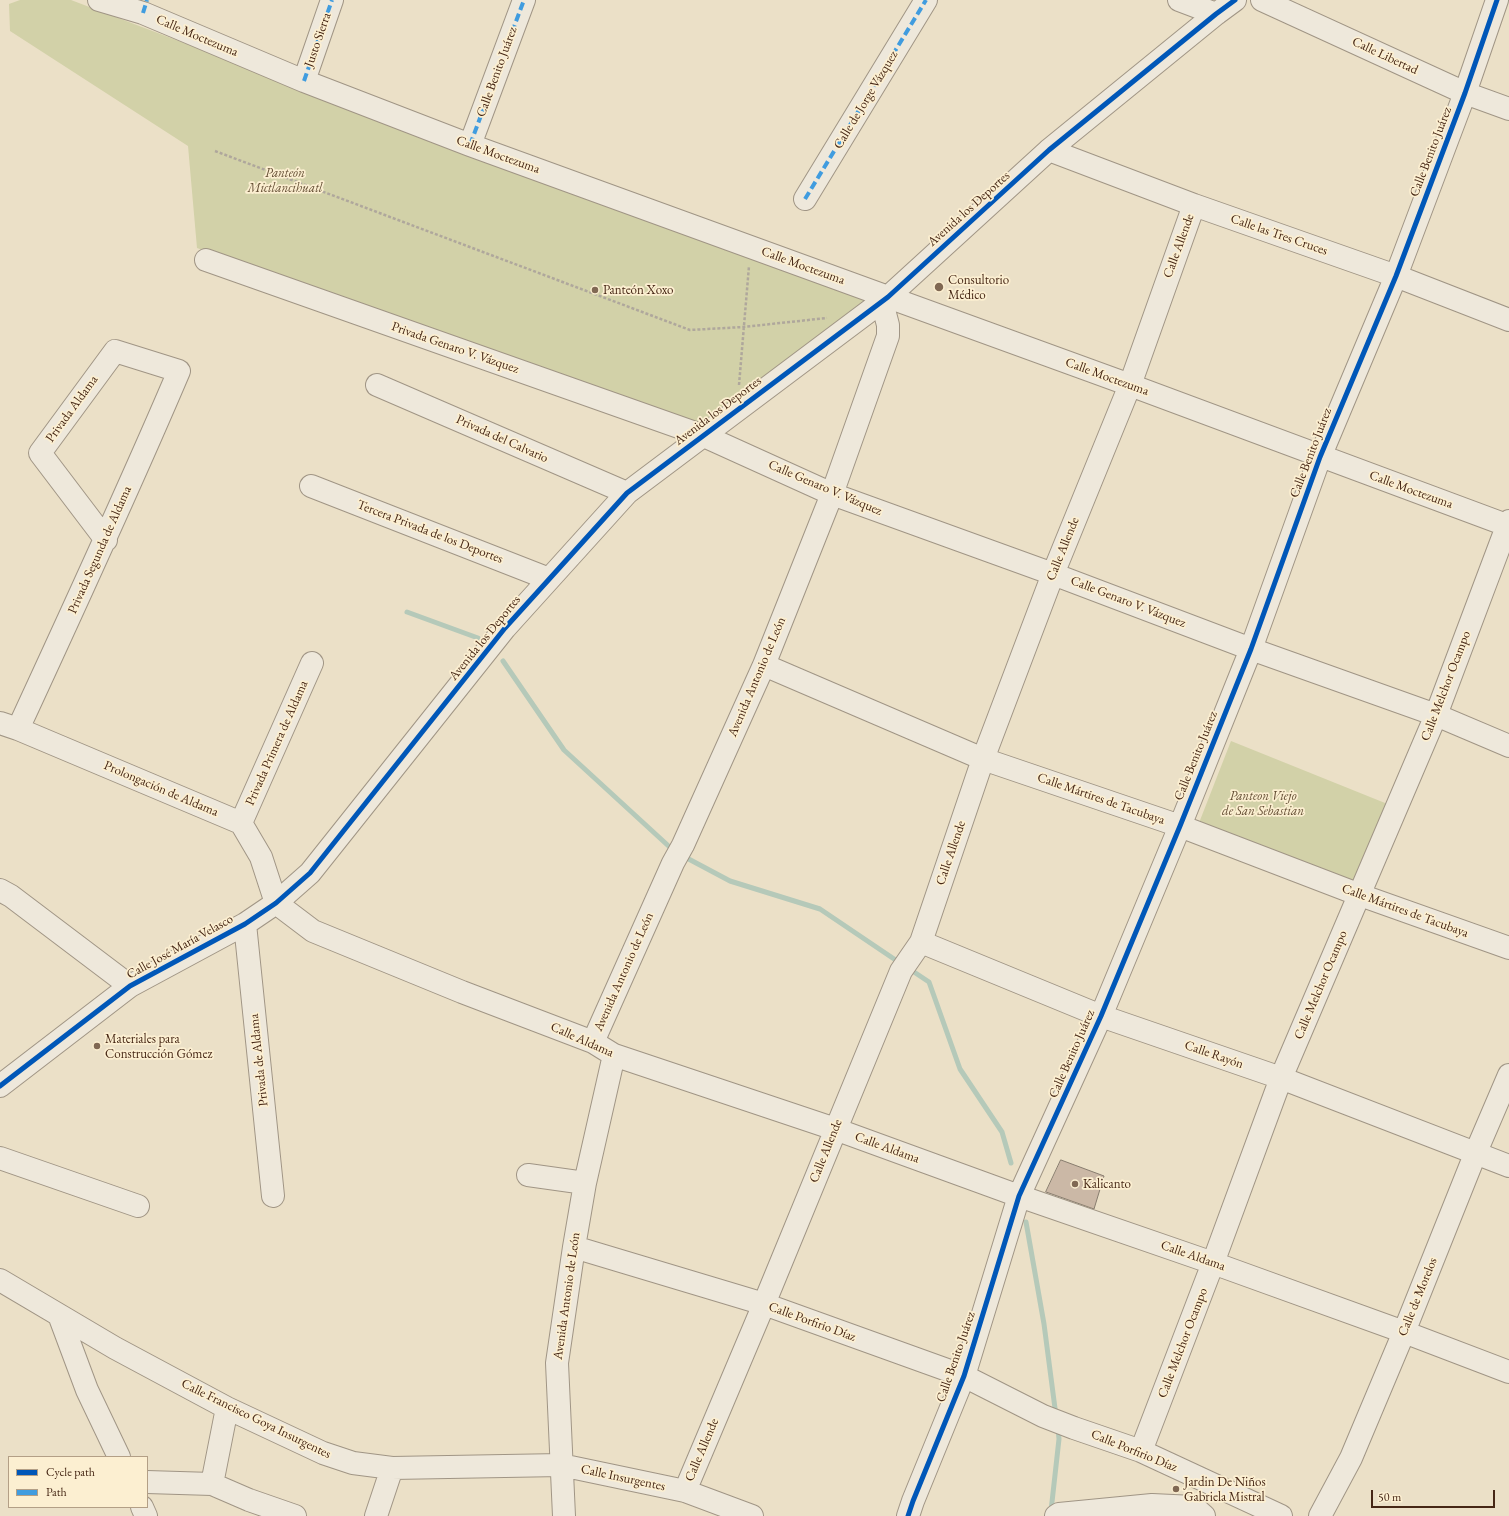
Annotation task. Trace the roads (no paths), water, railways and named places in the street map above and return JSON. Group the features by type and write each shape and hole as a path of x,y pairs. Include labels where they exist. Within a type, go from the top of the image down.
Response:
{"street":[{"name":"Calle Moctezuma","path":"99,0 145,7 304,81 470,145 751,247 885,300 1130,385 1320,457 1508,524"},
{"name":"Justo Sierra","path":"304,81 332,0"},
{"name":"Calle Benito Juárez","path":"470,145 524,0"},
{"name":"Calle de Jorge Vázquez","path":"805,199 926,0"},
{"path":"1178,0 1216,14"},
{"name":"Avenida los Deportes","path":"276,903 310,873 505,628 626,493 885,300 1049,150 1235,0"},
{"name":"Calle Libertad","path":"1262,0 1465,93 1509,109"},
{"name":"Calle Benito Juárez","path":"908,1516 964,1376 1019,1196 1101,1016 1180,826 1251,649 1320,457 1396,276 1465,93 1497,0"},
{"name":"Calle las Tres Cruces","path":"1049,150 1194,204 1396,276 1509,320"},
{"name":"Calle Allende","path":"685,1491 835,1130 912,955 983,759 1053,574 1130,385 1194,204"},
{"name":"Privada Genaro V. Vázquez","path":"206,260 704,436"},
{"name":"Avenida Antonio de León","path":"593,1042 764,665 832,494 888,336 885,300"},
{"name":"Privada Aldama","path":"106,540 40,453 114,351 179,370"},
{"name":"Privada Segunda de Aldama","path":"9,726 106,540 179,370"},
{"name":"Privada del Calvario","path":"377,385 626,493"},
{"name":"Calle Genaro V. Vázquez","path":"704,436 832,494 1053,574 1251,649 1436,715 1509,746"},
{"name":"Tercera Privada de los Deportes","path":"310,486 549,579"},
{"name":"Calle Melchor Ocampo","path":"1141,1451 1213,1264 1281,1078 1436,715 1508,524"},
{"name":"Privada Primera de Aldama","path":"241,823 312,663"},
{"name":"Calle Mártires de Tacubaya","path":"764,665 983,759 1180,826 1360,895 1509,948"},
{"name":"Prolongación de Aldama","path":"9,726 241,823"},
{"path":"241,823 261,856 276,903"},
{"path":"0,890 11,896 130,986"},
{"name":"Calle José María Velasco","path":"0,1086 130,986 245,924 276,903"},
{"name":"Calle Aldama","path":"276,903 313,931 462,992 593,1042 614,1055 835,1130 1404,1332 1509,1372"},
{"name":"Privada de Aldama","path":"245,924 273,1196"},
{"name":"Calle Rayón","path":"912,955 1101,1016 1281,1078 1509,1166"},
{"name":"Avenida Antonio de León","path":"564,1516 557,1363 585,1183 614,1055"},
{"name":"Calle de Morelos","path":"1320,1516 1351,1458 1509,1075"},
{"path":"0,1158 138,1206"},
{"path":"528,1175 585,1183"},
{"name":"Calle Porfirio Díaz","path":"574,1247 764,1304 964,1376 1043,1416 1141,1451 1281,1516"},
{"name":"Calle Francisco Goya Insurgentes","path":"0,1280 115,1348 227,1408 323,1453 353,1463 392,1468 561,1465"},
{"path":"59,1315 87,1390 119,1456"},
{"path":"212,1484 227,1408"},
{"name":"Calle Insurgentes","path":"561,1465 685,1491 752,1516"},
{"path":"376,1516 392,1468"},
{"path":"148,1482 212,1484 249,1500 295,1516"},
{"path":"1057,1515 1152,1505 1194,1507 1204,1516"}],"waterway":[{"path":"407,612 478,638"},
{"path":"503,661 564,750 674,851"},
{"path":"683,856 730,881 820,909 900,963"},
{"path":"908,968 929,982 960,1069 1002,1132 1011,1163"},
{"path":"1026,1222 1044,1324 1056,1416"},
{"path":"1051,1511 1059,1439 1058,1428"}],"place":[{"name":"Consultorio Médico","path":"939,287"},
{"name":"Panteón Xoxo","path":"595,290"},
{"name":"Materiales para Construcción Gómez","path":"97,1046"},
{"name":"Kalicanto","path":"1075,1184"},
{"name":"Jardin De Niños Gabriela Mistral","path":"1176,1489"}],"park label":[{"name":"Panteón Mictlancihuatl","path":"285,180"},
{"name":"Panteon Viejo de San Sebastian","path":"1263,804"}]}
